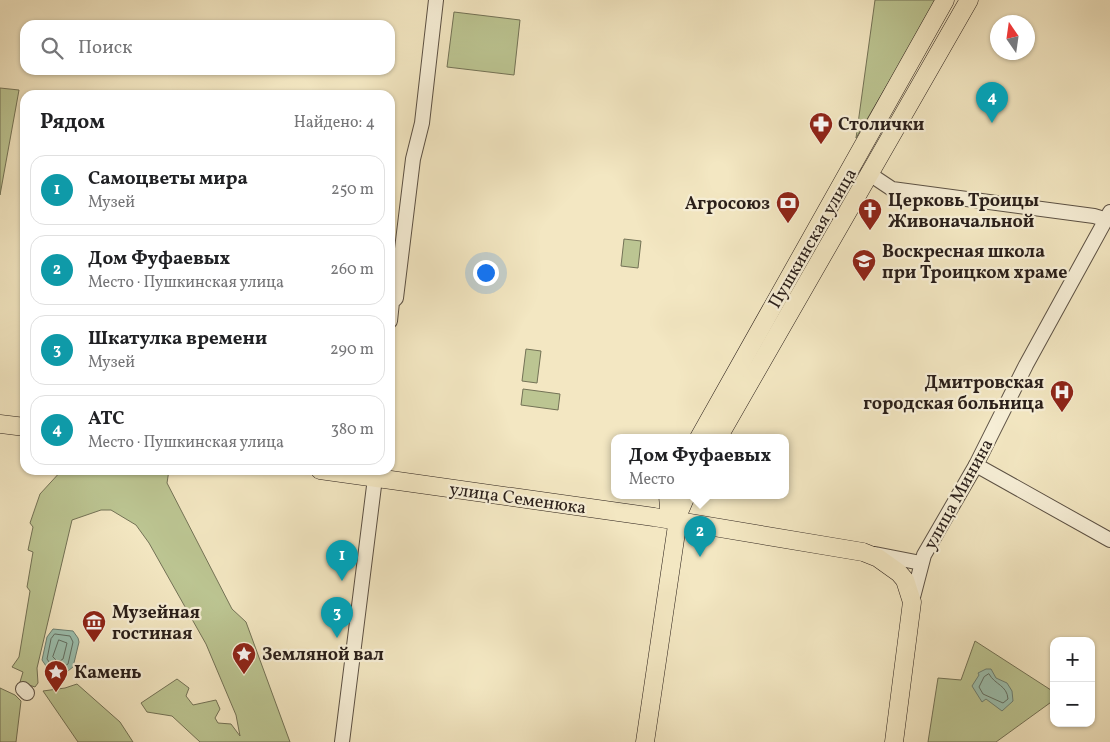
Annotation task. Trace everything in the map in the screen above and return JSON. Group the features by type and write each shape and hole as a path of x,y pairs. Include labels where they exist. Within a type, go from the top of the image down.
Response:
{"main road":[{"name":"Пушкинская улица","path":"700,434 945,0"},
{"name":"Пушкинская улица","path":"720,434 868,173 969,0"},
{"path":"924,38 941,48"},
{"path":"0,424 20,426"},
{"name":"улица Семенюка","path":"382,475 863,552 878,558 899,573 905,580 912,602"},
{"path":"654,517 665,499"},
{"path":"668,499 669,508 678,521"},
{"path":"645,742 678,521 681,504 684,499"},
{"name":"улица Минина","path":"894,742 912,602"}],"street":[{"path":"395,299 413,159 422,123 436,0"},
{"path":"868,173 892,189 1094,216 1107,216"},
{"name":"улица Минина","path":"912,602 920,563 942,521 976,465 1107,216"},
{"path":"976,465 1110,540"},
{"path":"342,742 376,475"},
{"name":"улица Семенюка","path":"863,552 920,563"}],"green space":[{"path":"875,0 937,0 856,138"},
{"path":"454,12 520,20 514,75 447,67"},
{"path":"0,88 19,90 0,195"},
{"path":"624,239 641,241 638,268 621,266"},
{"path":"526,349 541,351 537,383 522,381"},
{"path":"523,389 560,394 558,410 521,405"},
{"path":"57,475 168,475 167,483 232,609 246,622 290,742 200,742 172,716 147,712 141,703 177,679 189,688 186,696 193,705 216,700 220,709 215,718 218,723 231,724 240,736 236,715 206,644 149,543 136,525 111,510 101,510 72,520 37,668 38,683 35,687 20,682 23,672 12,667 19,657 30,591 27,587 33,552 28,550 33,527 30,523 40,494"},
{"path":"975,641 1050,689 1050,703 996,742 928,742 938,678 961,680"},
{"path":"77,684 120,722 133,742 78,742 43,691"},
{"path":"0,688 15,695 21,701 16,742 0,742"}],"water":[{"path":"53,629 73,631 79,642 73,667 54,682 50,681 48,669 42,660 47,637"},
{"path":"991,669 996,678 1007,683 1012,691 1013,701 1002,711 986,699 982,702 972,686 979,675 978,673"}],"place":[{"name":"АТС","path":"992,123"},
{"name":"Столички","path":"821,145"},
{"name":"Агросоюз","path":"788,224"},
{"name":"Церковь Троицы Живоначальной","path":"870,231"},
{"name":"Воскресная школа при Троицком храме","path":"864,282"},
{"name":"Дмитровская городская больница","path":"1062,413"},
{"name":"Дом Фуфаевых","path":"700,557"},
{"name":"Самоцветы мира","path":"342,581"},
{"name":"Шкатулка времени","path":"337,638"},
{"name":"Музейная гостиная","path":"94,643"},
{"name":"Земляной вал","path":"244,675"},
{"name":"Камень","path":"56,693"}]}
